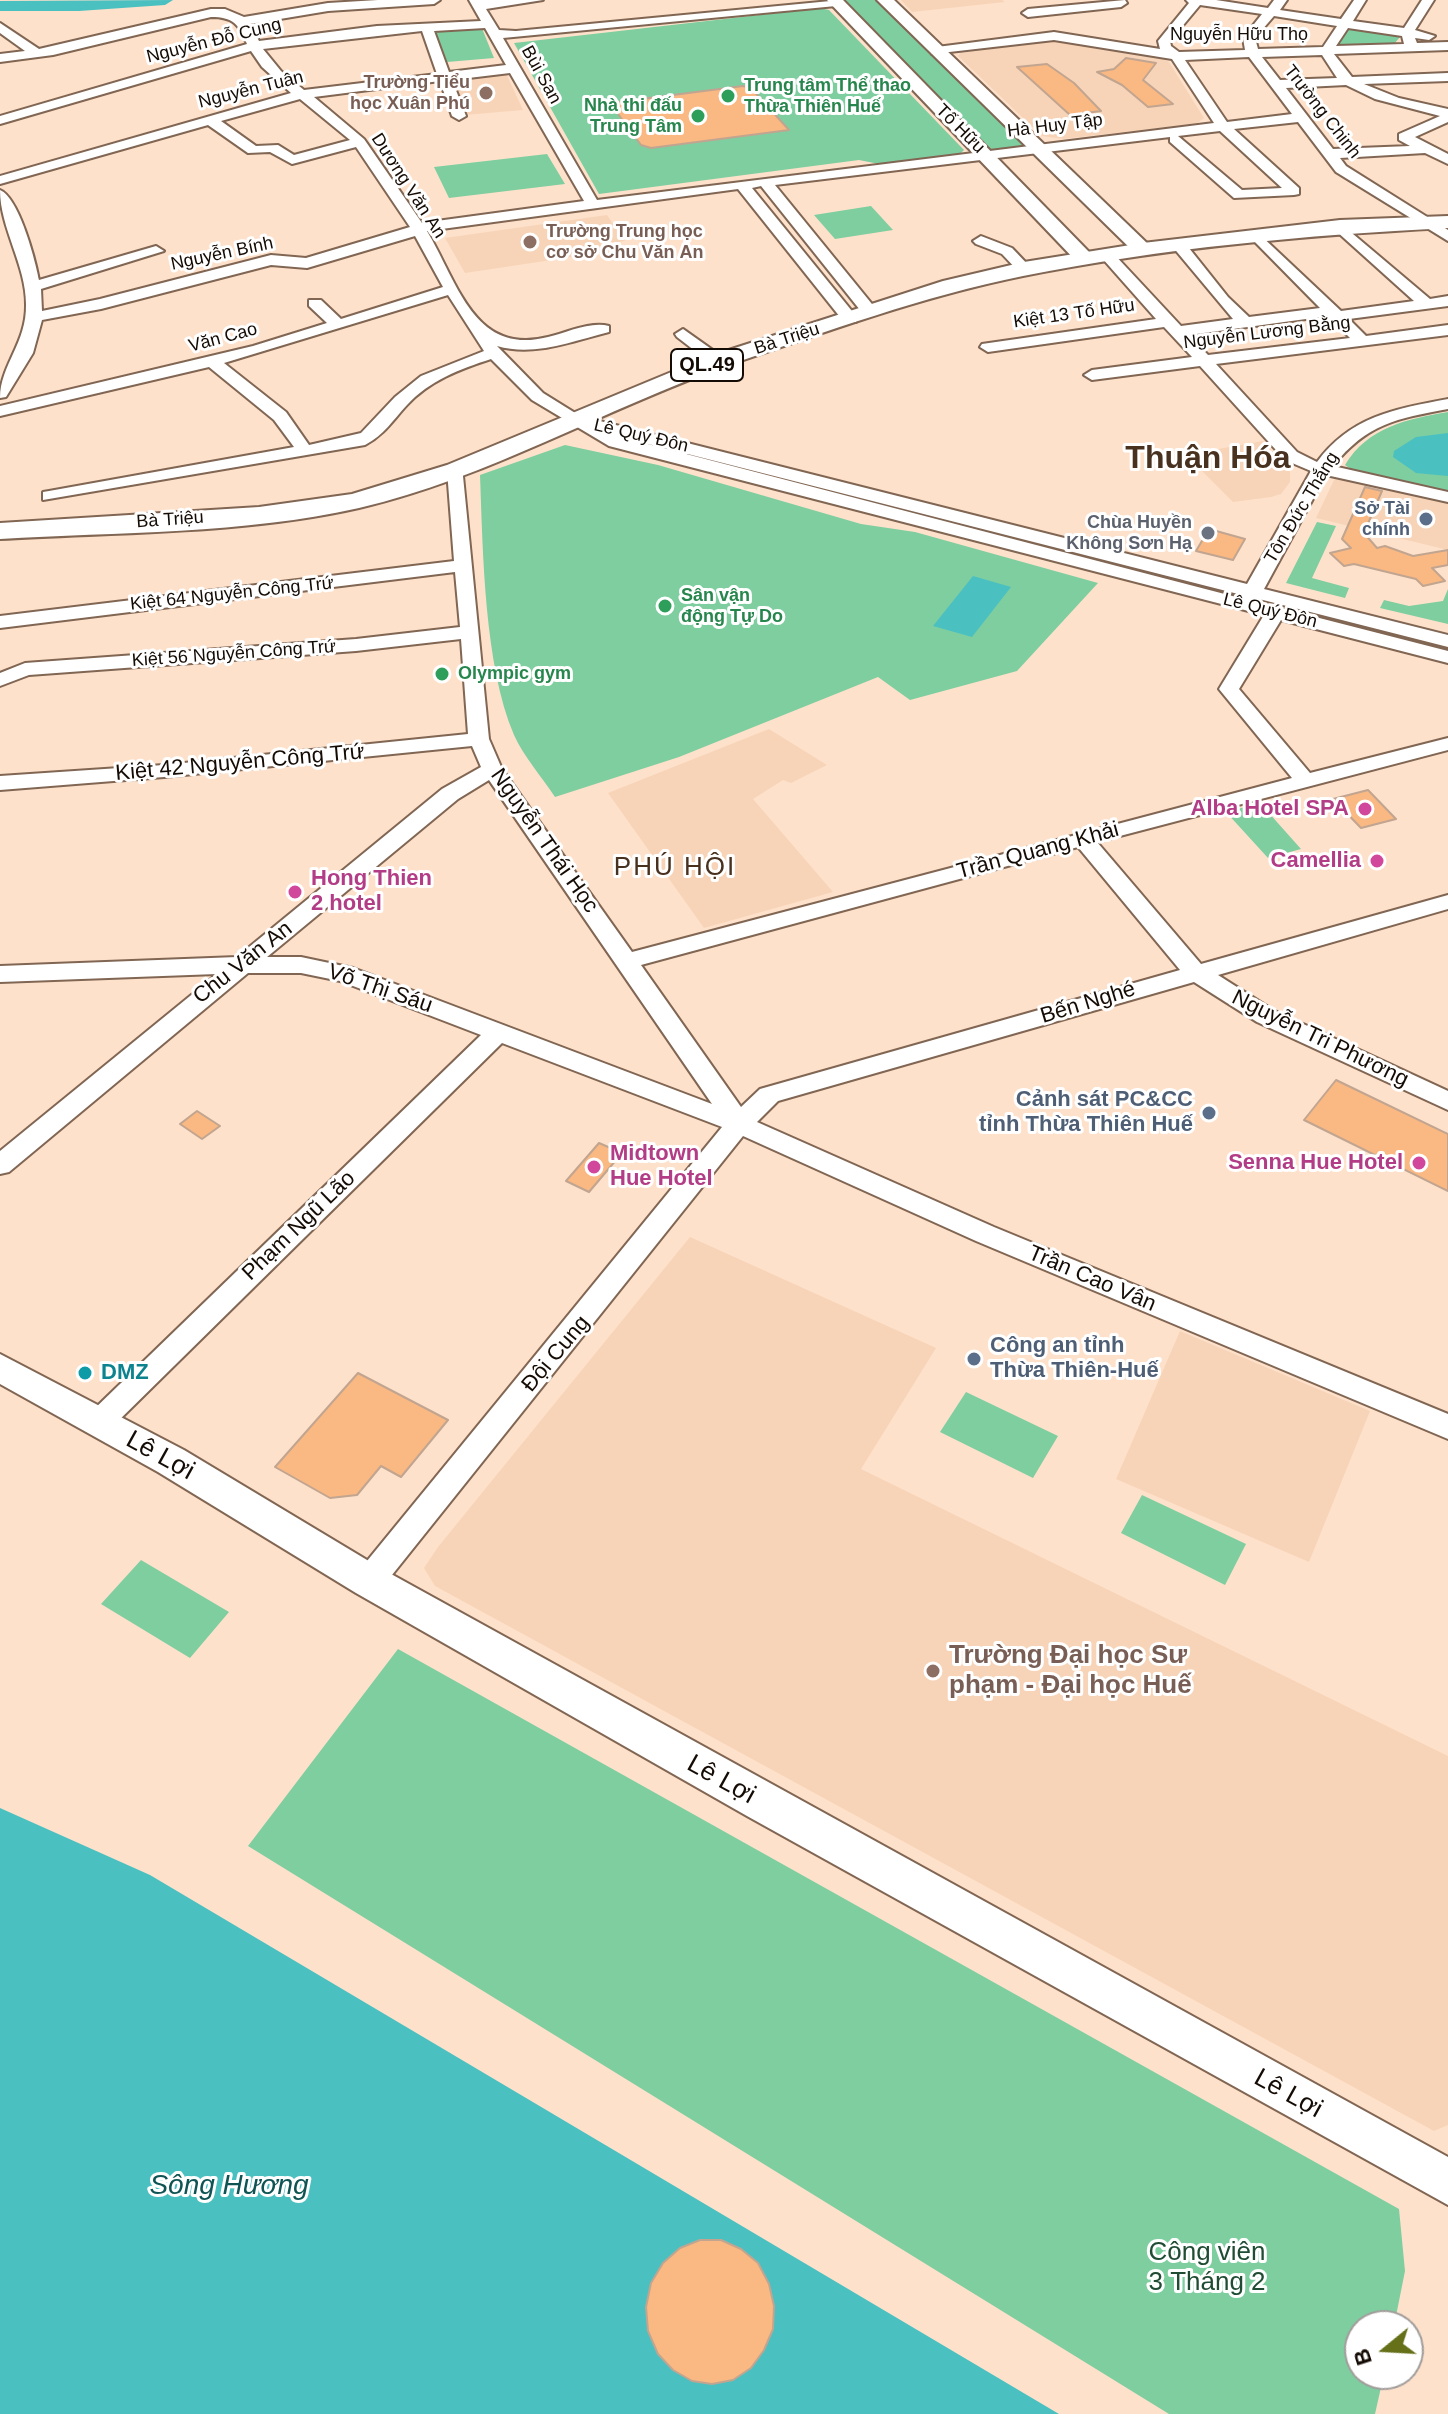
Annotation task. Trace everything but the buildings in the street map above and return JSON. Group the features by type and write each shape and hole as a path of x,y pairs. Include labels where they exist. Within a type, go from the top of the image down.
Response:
{"highway":[{"name":"Bà Triệu","path":"0,531 259,515 317,508 412,486 718,361 951,286 1024,269 1143,250 1340,227 1436,222"}],"main road":[{"name":"Tố Hữu","path":"885,0 1143,250"},
{"name":"Tố Hữu","path":"836,1 1035,206 1096,257"},
{"path":"1035,206 1089,199"},
{"name":"Lê Lợi","path":"0,1368 99,1422 369,1581 1448,2182"}],"street":[{"path":"0,58 38,54 211,13 225,12 244,21 328,7 434,0"},
{"path":"477,3 537,0"},
{"path":"1014,0 1054,36"},
{"path":"1175,139 1239,195 1294,191 1226,129 1176,56 1165,48 1164,41 1196,0 1448,39"},
{"name":"Trường Chinh","path":"1281,0 1249,38 1253,54 1341,169 1436,222"},
{"path":"1360,0 1326,52 1348,81 1396,100 1448,115"},
{"path":"1408,32 1428,0"},
{"name":"Nguyễn Đỗ Cung","path":"0,120 253,46 377,30 494,29 836,1"},
{"path":"1028,13 1122,2"},
{"path":"1093,31 1122,2"},
{"name":"Bùi San","path":"477,3 593,205"},
{"name":"Dương Văn An","path":"244,21 258,63 302,94 359,142 418,231 492,354 534,397 574,420"},
{"path":"0,27 38,54"},
{"path":"427,29 459,116"},
{"name":"Nguyễn Hữu Thọ","path":"937,51 1093,31 1176,56 1448,46"},
{"path":"1408,32 1416,48 1447,78"},
{"name":"Nguyễn Tuân","path":"0,180 302,94 517,68"},
{"path":"1276,84 1447,78"},
{"path":"1448,115 1404,137 1448,160"},
{"path":"208,119 253,150 273,148 292,160 359,142"},
{"name":"Hà Huy Tập","path":"418,231 1304,119"},
{"name":"Hà Huy Tập","path":"1040,152 1175,139 1226,129"},
{"path":"1327,154 1426,149"},
{"name":"Hà Huy Tập","path":"769,186 805,186 988,158"},
{"path":"769,186 860,316"},
{"path":"791,215 805,186"},
{"path":"746,189 860,316"},
{"name":"Hà Huy Tập","path":"530,217 593,205 703,199 746,189"},
{"path":"0,194 20,239 31,287 33,317 25,351 0,393"},
{"name":"Hà Huy Tập","path":"703,199 761,208"},
{"path":"1436,222 1448,237"},
{"path":"1340,227 1427,304"},
{"name":"Nguyễn Bính","path":"33,317 101,304 271,260 307,263 418,231"},
{"path":"1257,236 1362,341"},
{"path":"981,241 1007,251 1024,269"},
{"path":"1180,246 1222,300 1245,322"},
{"path":"31,287 156,251"},
{"name":"Tố Hữu","path":"1096,257 1170,327 1291,456 1323,468 1448,497"},
{"name":"Văn Cao","path":"0,411 213,362 452,289"},
{"name":"Kiệt 13 Tố Hữu","path":"988,347 1448,301"},
{"path":"315,303 339,326"},
{"path":"475,328 493,342 523,348 603,329"},
{"name":"Nguyễn Lương Bằng","path":"1092,375 1448,330"},
{"path":"683,334 718,361"},
{"path":"49,496 305,451 376,434 406,396 435,374 492,354"},
{"path":"213,362 280,416 305,451"},
{"name":"Tôn Đức Thắng","path":"1250,598 1323,468 1340,444 1383,418 1448,404"},
{"name":"Lê Quý Đôn","path":"574,420 874,502 1250,598 1448,641"},
{"name":"Nguyễn Thái Học","path":"456,470 479,739 492,769 629,961 739,1124"},
{"name":"Kiệt 64 Nguyễn Công Trứ","path":"0,622 236,592 320,586 464,565"},
{"name":"Lê Quý Đôn","path":"1250,598 1276,612 1448,657"},
{"path":"1276,612 1229,689 1304,779"},
{"name":"Kiệt 56 Nguyễn Công Trứ","path":"0,680 25,669 325,647 470,632"},
{"name":"Kiệt 42 Nguyễn Công Trứ","path":"0,783 164,771 479,739"},
{"name":"Trần Quang Khải","path":"629,961 1304,779 1448,744"},
{"name":"Chu Văn An","path":"0,1165 450,794 492,769"},
{"name":"Nguyễn Tri Phương","path":"1083,839 1195,972 1265,1016 1448,1101"},
{"name":"Bến Nghé","path":"739,1124 769,1095 1448,902"},
{"name":"Võ Thị Sáu","path":"0,974 301,965 345,974 739,1124"},
{"name":"Phạm Ngũ Lão","path":"99,1422 500,1031"},
{"name":"Trần Cao Vân","path":"739,1124 985,1234 1448,1427"},
{"name":"Đội Cung","path":"369,1581 739,1124"}],"shaded area":[{"path":"901,0 1002,0 1005,2 912,12"},
{"path":"1054,41 1161,57 1169,62 1204,118 1196,124 1063,139 1042,136 958,56 961,52"},
{"name":"Trường Tiểu học Xuân Phú","path":"505,71 523,110 465,115 450,77"},
{"name":"Trường Trung học cơ sở Chu Văn An","path":"607,215 625,241 600,244 605,252 465,273 445,238"},
{"path":"1263,441 1290,470 1290,482 1281,494 1271,497 1233,502 1200,469 1203,467 1190,454"},
{"path":"1343,477 1448,501 1448,550 1316,518 1335,478"},
{"path":"769,729 827,765 791,783 783,780 753,799 833,892 704,928 608,793"},
{"name":"Trường Đại học Sư phạm - Đại học Huế","path":"690,1237 936,1348 861,1469 1448,1756 1448,2125 1434,2131 435,1586 424,1568 438,1547"},
{"path":"1180,1331 1370,1411 1309,1562 1116,1479"}],"green space":[{"path":"841,0 880,0 1024,144 1022,147 996,151 984,147"},
{"name":"Trung tâm Thể thao Thừa Thiên Huế","path":"821,8 829,10 964,150 960,154 879,164 859,160 599,194 514,43"},
{"path":"481,26 494,58 447,62 434,30"},
{"path":"1350,27 1400,37 1394,44 1341,47 1335,43 1344,29"},
{"path":"547,154 565,184 449,198 434,167"},
{"path":"871,206 893,230 835,239 814,215"},
{"path":"1448,412 1448,492 1352,470 1345,465 1354,452 1377,433 1403,422"},
{"path":"565,445 658,465 861,524 915,532 1098,583 1017,671 910,700 878,677 679,757 555,797 514,735 496,675 487,608 480,475"},
{"path":"1317,522 1336,526 1312,578 1349,588 1345,598 1286,583"},
{"path":"1448,589 1448,624 1380,608 1384,600 1409,606 1443,601"},
{"path":"1260,803 1301,849 1268,858 1226,812"},
{"path":"966,1392 1058,1436 1033,1478 940,1432"},
{"path":"1142,1495 1246,1544 1225,1585 1121,1533"},
{"path":"141,1560 229,1612 190,1658 101,1604"},
{"name":"Công viên 3 Tháng 2","path":"398,1649 1399,2209 1405,2271 1397,2310 1344,2310 1344,2390 1380,2390 1375,2414 1169,2414 248,1846"}],"water":[{"path":"1448,433 1448,476 1416,473 1393,457 1394,451 1416,437"},
{"path":"973,576 1011,587 972,637 933,626"},
{"name":"Sông Hương","path":"0,1808 150,1875 1059,2414 0,2414"}],"waterway":[{"path":"0,6 79,6 165,0"}],"place":[{"name":"Trường Tiểu học Xuân Phú","path":"486,93"},
{"name":"Trung tâm Thể thao Thừa Thiên Huế","path":"728,96"},
{"name":"Nhà thi đấu Trung Tâm","path":"698,116"},
{"name":"Trường Trung học cơ sở Chu Văn An","path":"530,242"},
{"name":"Sở Tài chính","path":"1426,519"},
{"name":"Chùa Huyền Không Sơn Hạ","path":"1208,533"},
{"name":"Sân vận động Tự Do","path":"665,606"},
{"name":"Olympic gym","path":"442,674"},
{"name":"Alba Hotel SPA","path":"1365,809"},
{"name":"Camellia","path":"1377,861"},
{"name":"Hong Thien 2 hotel","path":"295,892"},
{"name":"Cảnh sát PC&CC tỉnh Thừa Thiên Huế","path":"1209,1113"},
{"name":"Senna Hue Hotel","path":"1419,1163"},
{"name":"Midtown Hue Hotel","path":"594,1167"},
{"name":"Công an tỉnh Thừa Thiên-Huế","path":"974,1359"},
{"name":"DMZ","path":"85,1373"},
{"name":"Trường Đại học Sư phạm - Đại học Huế","path":"933,1671"}],"district":[{"name":"Thuận Hóa","path":"1208,459"},
{"name":"PHÚ HỘI","path":"675,868"}]}
